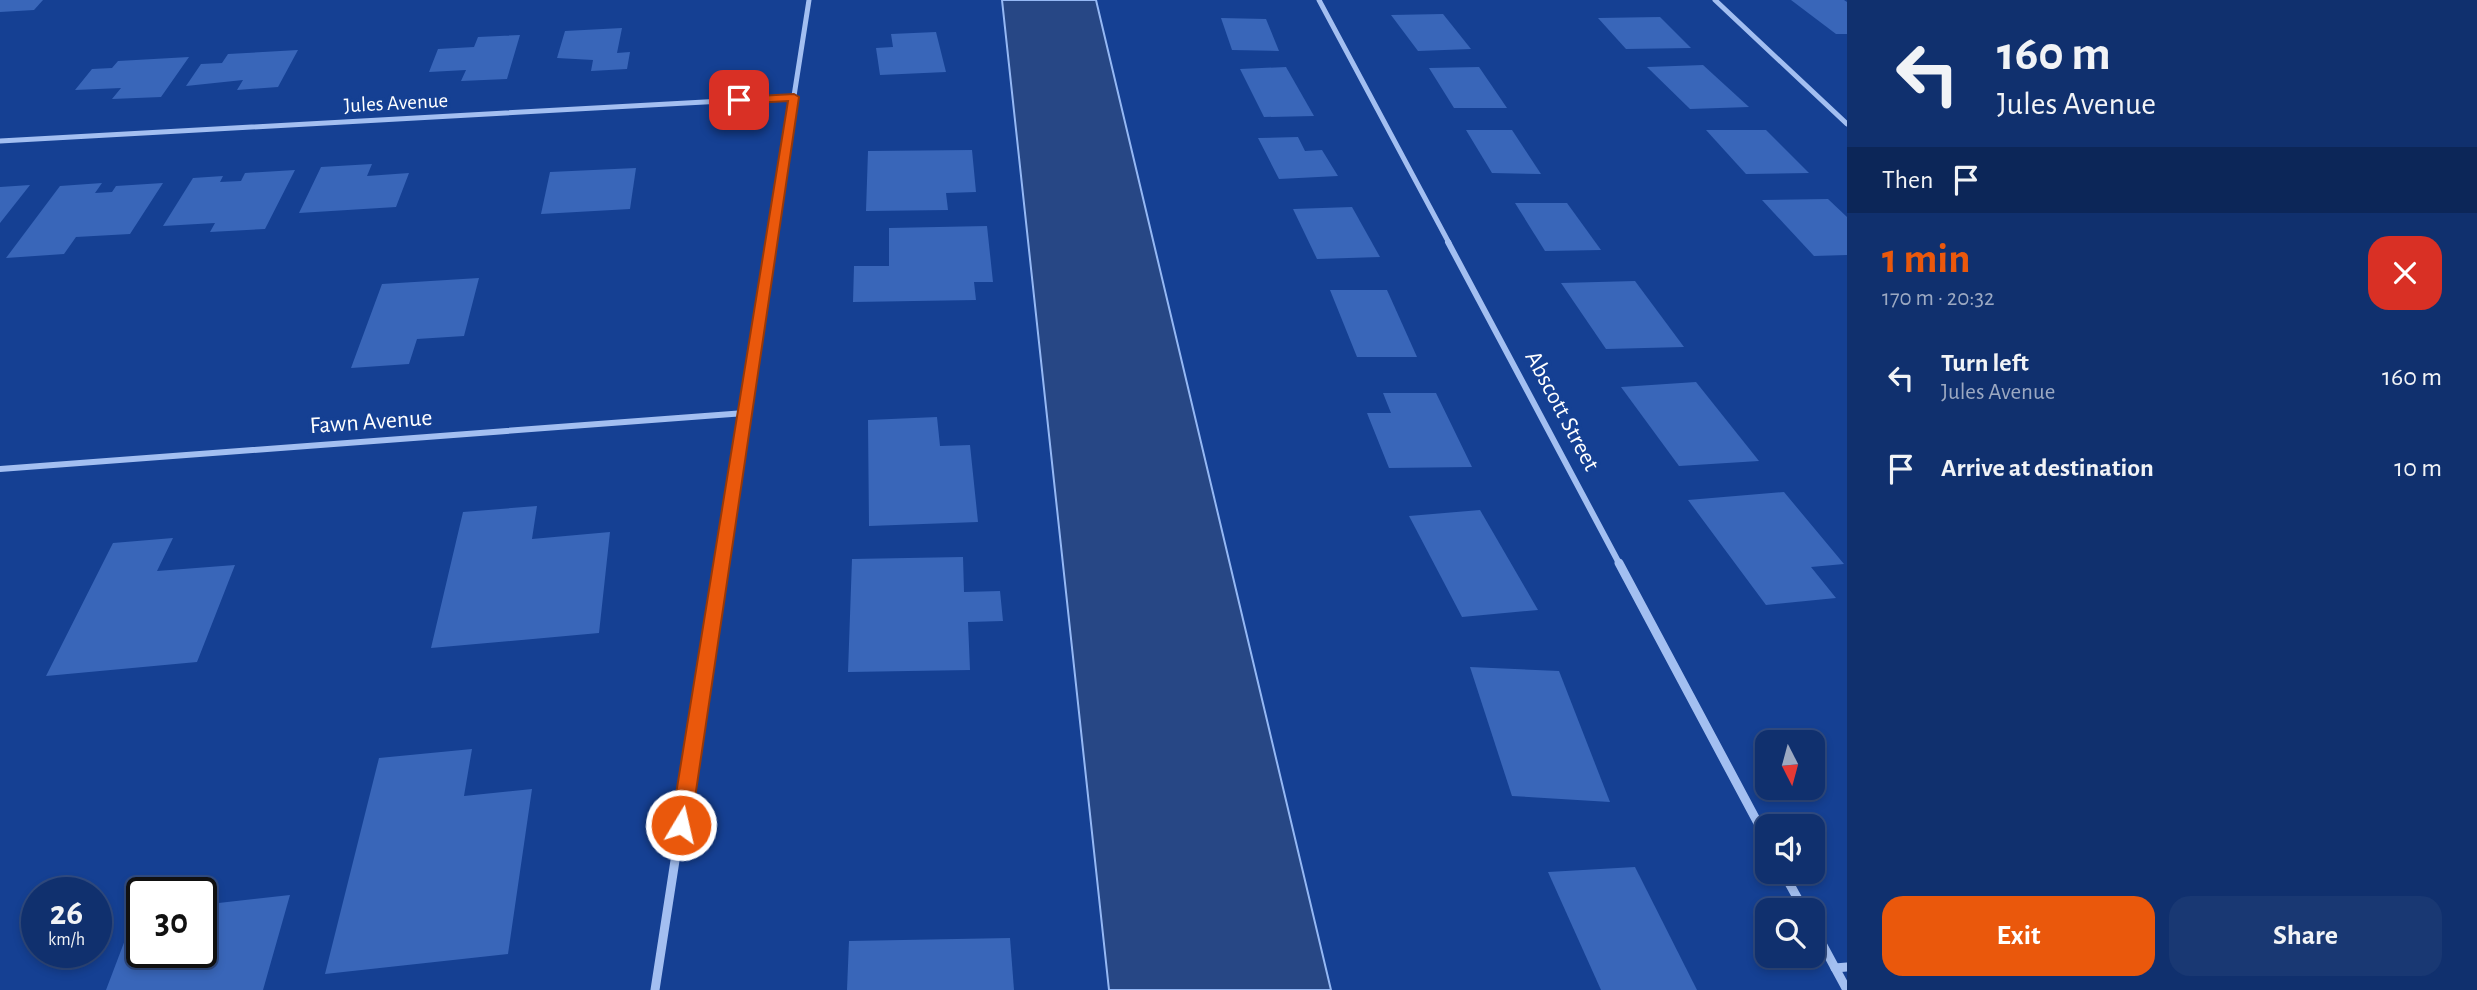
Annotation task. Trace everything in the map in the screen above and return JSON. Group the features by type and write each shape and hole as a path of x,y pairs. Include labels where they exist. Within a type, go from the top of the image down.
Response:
{"street":[{"path":"655,990 808,0"},
{"name":"Abscott Street","path":"1319,0 1755,818"},
{"path":"1715,0 1847,124"},
{"name":"Jules Avenue","path":"0,141 794,97"},
{"name":"Fawn Avenue","path":"0,469 745,413"},
{"path":"1825,949 1847,990"},
{"path":"1835,968 1847,967"}],"water":[{"path":"1002,0 1096,0 1331,990 1109,990"}],"building":[{"path":"0,0 43,0 34,10 0,12"},
{"path":"1791,0 1844,0 1847,2 1847,34 1836,34"},
{"path":"1443,14 1471,49 1418,51 1391,15"},
{"path":"1660,17 1691,48 1626,49 1598,18"},
{"path":"1221,18 1266,19 1279,51 1232,50"},
{"path":"622,28 617,53 630,52 627,69 591,71 593,60 557,58 565,31"},
{"path":"936,32 946,72 880,75 876,48 893,47 891,34"},
{"path":"520,35 507,79 461,81 466,70 429,72 438,49 474,47 478,37"},
{"path":"298,50 278,87 237,90 243,80 186,86 201,64 222,63 228,54"},
{"path":"189,57 161,97 112,99 121,88 75,90 92,69 112,68 118,61"},
{"path":"1703,65 1749,107 1690,109 1647,67"},
{"path":"1286,67 1314,116 1264,117 1240,69"},
{"path":"1479,67 1507,108 1454,108 1429,68"},
{"path":"1466,130 1512,130 1541,174 1492,173"},
{"path":"1706,130 1766,130 1809,173 1746,174"},
{"path":"1298,137 1305,151 1322,150 1338,176 1279,179 1258,138"},
{"path":"972,150 976,192 946,193 948,210 866,211 868,151"},
{"path":"372,164 367,176 409,173 396,207 299,213 321,167"},
{"path":"636,168 630,209 541,214 550,172"},
{"path":"295,170 265,229 210,232 215,223 163,226 193,178 223,176 220,182 241,181 245,173"},
{"path":"102,183 95,193 112,192 116,186 163,183 130,234 76,237 64,254 6,258 60,186"},
{"path":"30,185 0,223 0,187"},
{"path":"1828,199 1847,217 1847,255 1814,256 1762,200"},
{"path":"1515,203 1567,203 1601,250 1545,251"},
{"path":"1352,207 1380,257 1317,259 1293,209"},
{"path":"987,226 993,282 974,282 976,300 853,302 854,266 889,266 889,228"},
{"path":"479,278 464,336 417,339 409,364 351,368 382,284"},
{"path":"1635,281 1684,347 1606,349 1561,283"},
{"path":"1330,290 1387,290 1417,357 1357,357"},
{"path":"1696,382 1759,461 1679,466 1621,387"},
{"path":"1383,393 1436,393 1472,467 1389,468 1367,413 1391,413"},
{"path":"937,417 940,446 970,445 978,522 869,526 868,420"},
{"path":"1784,492 1844,564 1811,567 1836,598 1766,605 1688,500"},
{"path":"537,506 532,539 610,532 599,633 431,648 463,512"},
{"path":"1480,510 1538,610 1462,617 1409,516"},
{"path":"173,538 157,571 235,565 197,662 46,676 113,543"},
{"path":"963,557 964,592 1000,591 1003,621 968,622 970,670 848,672 852,559"},
{"path":"1470,667 1559,671 1610,802 1512,796"},
{"path":"472,749 464,796 532,789 508,954 325,974 379,758"},
{"path":"1635,867 1697,990 1601,990 1548,872"},
{"path":"290,895 263,990 106,990 126,937 126,968 217,968 217,903"},
{"path":"1010,938 1014,990 847,990 849,941"}],"route":[{"path":"681,825 794,97 739,100"}]}
